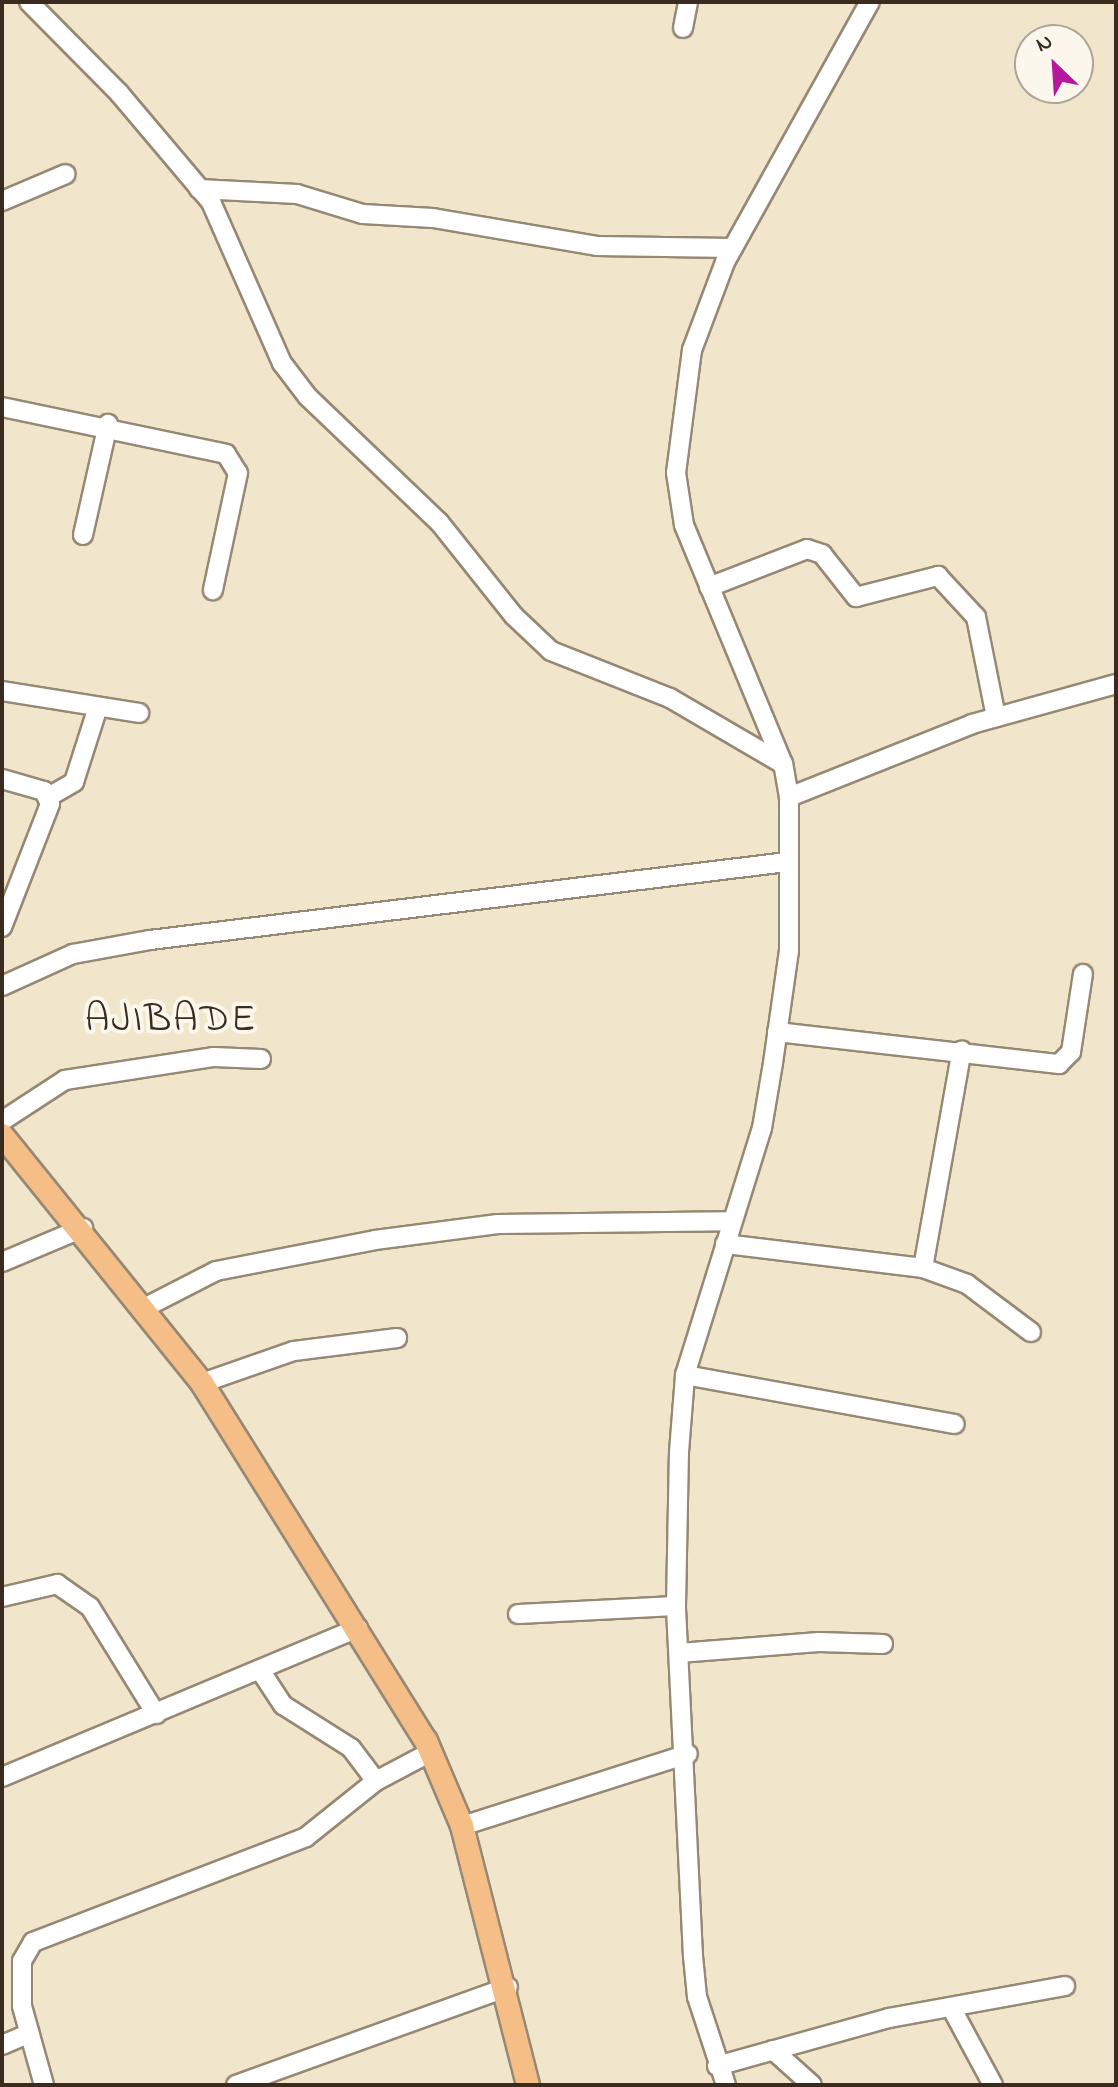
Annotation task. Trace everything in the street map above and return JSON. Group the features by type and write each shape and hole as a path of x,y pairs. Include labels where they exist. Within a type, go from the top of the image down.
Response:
{"main road":[{"path":"2,1135 83,1228 202,1383 358,1628 431,1752 462,1826 508,1987 528,2085"}],"street":[{"path":"29,2 119,93 199,189 293,378 439,522 514,616 551,651 670,698 783,764"},
{"path":"683,28 688,2"},
{"path":"726,2085 717,2066 693,1956 688,1754 676,1606 685,1375 725,1244 729,1221 762,1128 789,950 789,797 783,764 684,525 676,473 692,350 733,248 870,2"},
{"path":"2,201 66,174"},
{"path":"199,189 297,194 363,214 433,218 597,246 733,248"},
{"path":"2,407 108,424 226,454 235,463 213,590"},
{"path":"83,535 108,424"},
{"path":"709,587 807,549 822,554 856,597 938,576 976,617 996,717"},
{"path":"789,797 996,717 1116,684"},
{"path":"2,691 139,713"},
{"path":"2,927 50,796 74,782 98,707"},
{"path":"2,779 50,796"},
{"path":"2,986 73,954 150,940 787,862"},
{"path":"777,1032 1066,1061 1083,974"},
{"path":"923,1268 962,1050"},
{"path":"2,1121 65,1080 214,1057 261,1059"},
{"path":"144,1308 216,1271 375,1240 498,1224 729,1221"},
{"path":"2,1262 83,1228"},
{"path":"725,1244 923,1268 967,1284 1031,1332"},
{"path":"202,1383 294,1351 397,1338"},
{"path":"685,1375 955,1424"},
{"path":"2,1597 57,1584 90,1607 156,1714"},
{"path":"518,1614 676,1606"},
{"path":"2,1777 358,1628"},
{"path":"679,1653 819,1642 883,1644"},
{"path":"260,1670 283,1705 351,1748 376,1781"},
{"path":"44,2085 30,2033 22,1961 33,1942 306,1837 376,1781 431,1752"},
{"path":"462,1826 688,1754"},
{"path":"717,2066 889,2018 953,2011 1065,1986"},
{"path":"236,2085 508,1987"},
{"path":"953,2011 993,2085"},
{"path":"2,2045 30,2033"},
{"path":"773,2050 812,2085"}],"district":[{"name":"AJIBADE","path":"171,1021"}]}
